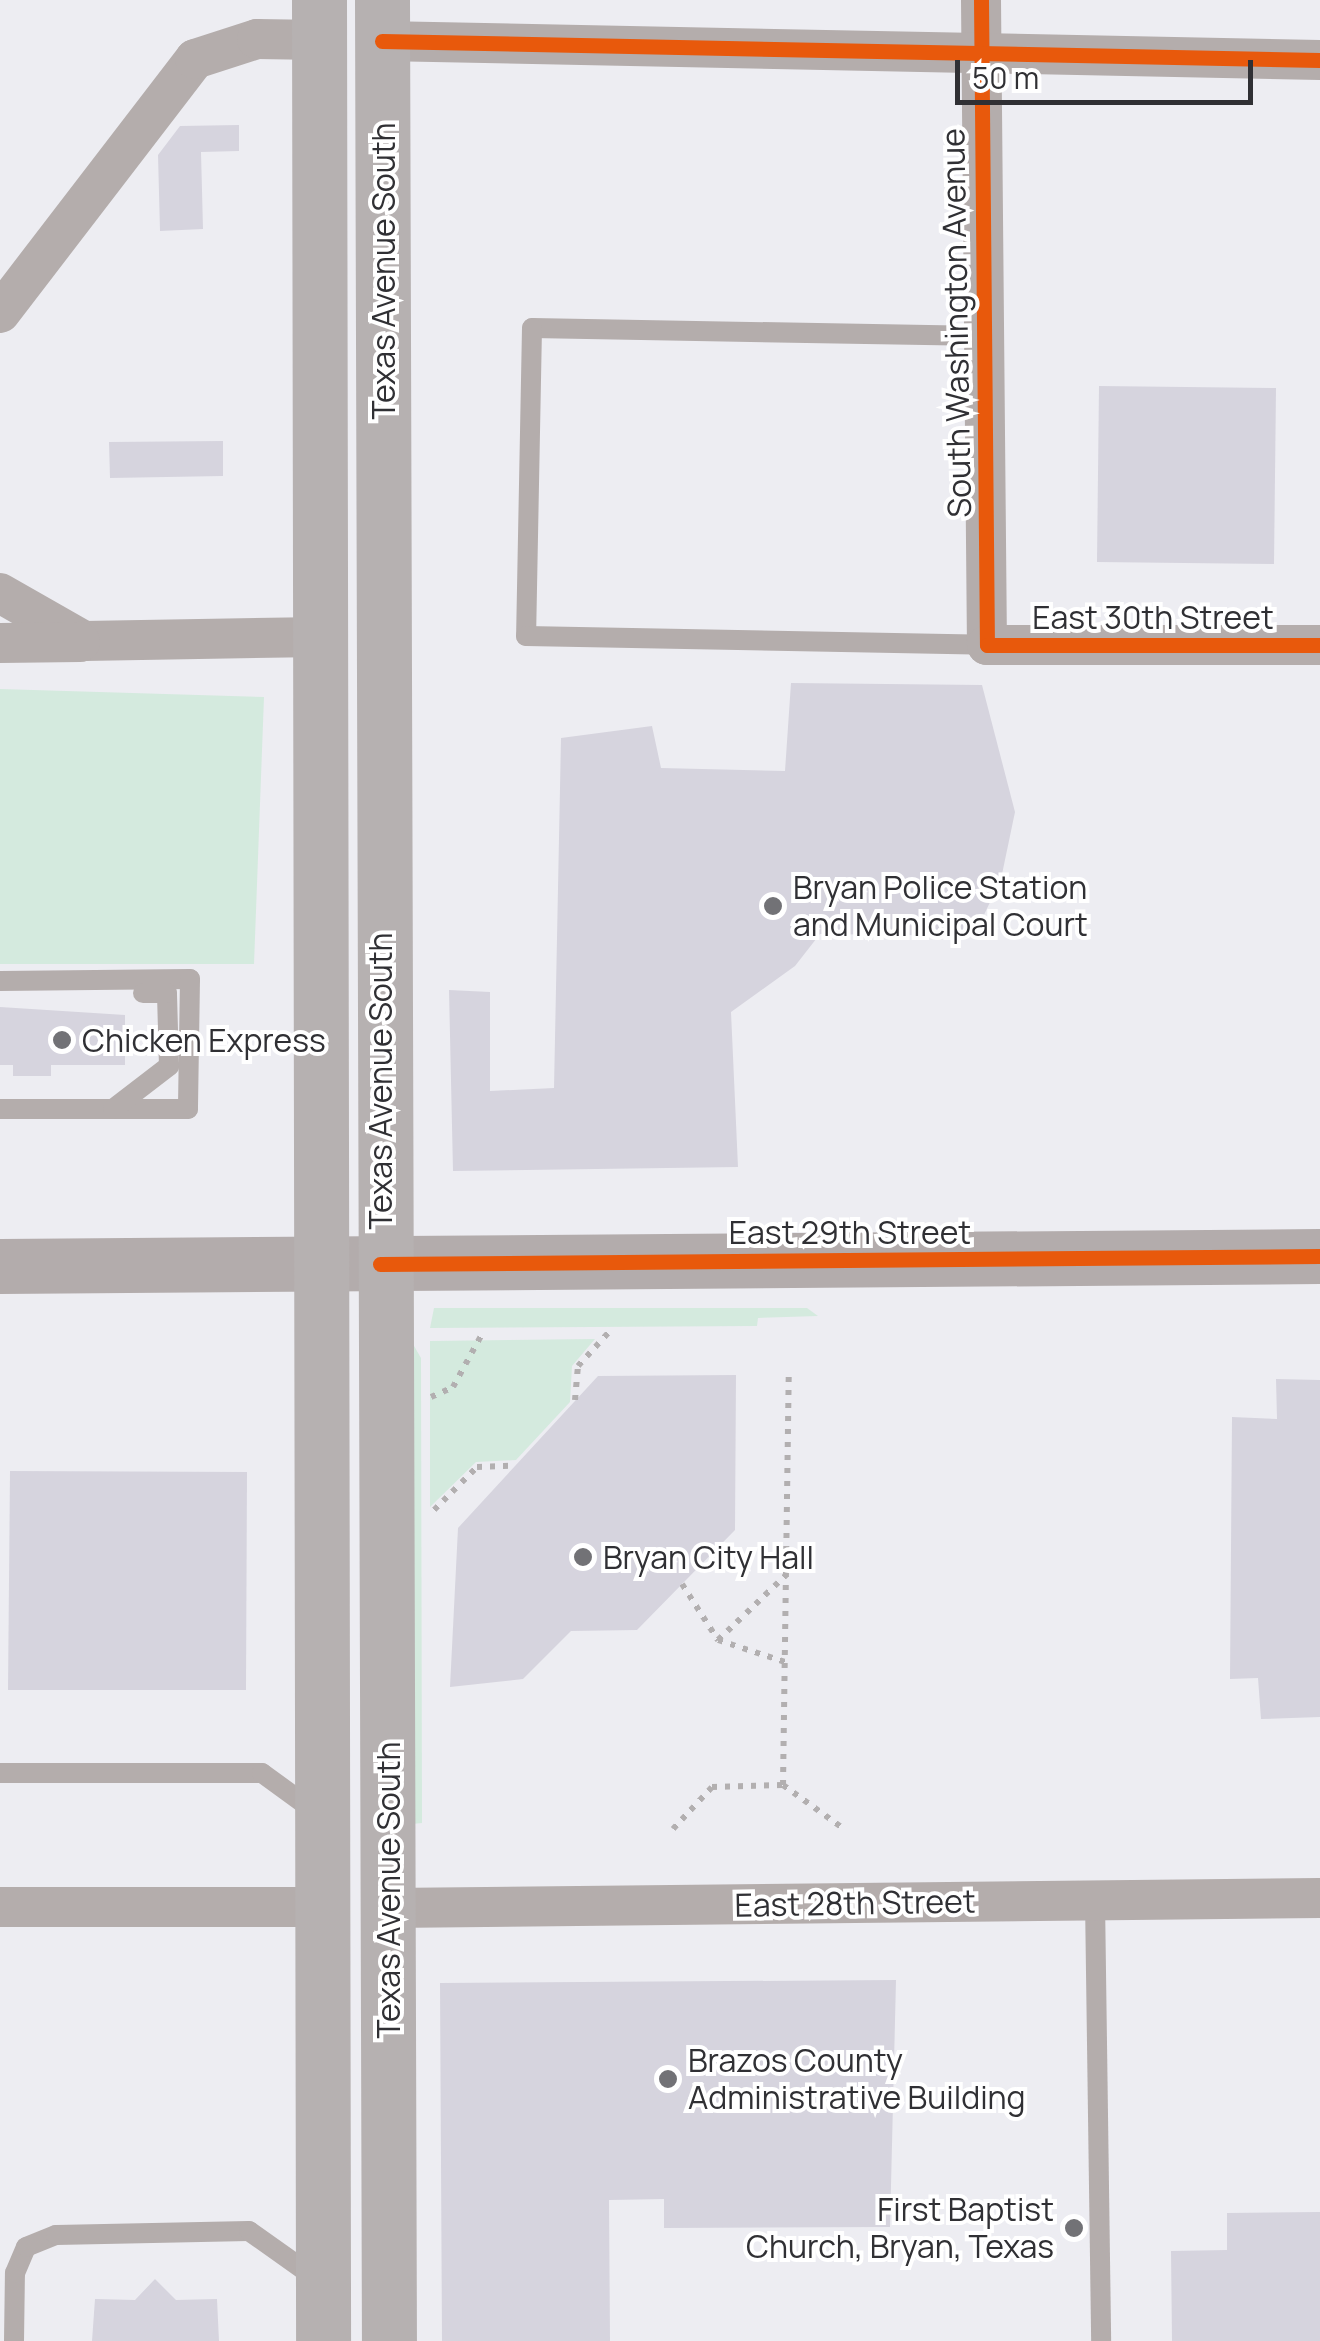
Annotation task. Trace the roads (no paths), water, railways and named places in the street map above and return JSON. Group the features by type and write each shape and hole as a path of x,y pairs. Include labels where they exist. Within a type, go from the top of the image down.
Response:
{"main road":[{"name":"Texas Avenue South","path":"320,20 317,1266 322,2341"},
{"name":"Texas Avenue South","path":"382,21 380,1264 389,1908 389,2341"}],"street":[{"name":"South Washington Avenue","path":"981,0 987,645"},
{"path":"0,313 196,59 320,20"},
{"path":"382,21 981,58 1320,60"},
{"path":"0,593 84,642"},
{"path":"0,643 320,637"},
{"name":"East 30th Street","path":"987,645 1320,644"},
{"name":"East 29th Street","path":"0,1266 1320,1256"},
{"name":"East 28th Street","path":"389,1908 1320,1898"},
{"path":"0,1908 318,1907"}],"lane":[{"name":"East 30th Street","path":"984,336 532,328 526,636 987,645"},
{"path":"0,981 190,979 188,1109 0,1109"},
{"path":"0,993 167,993 169,1066 112,1109"},
{"path":"0,1773 262,1774 294,1788 318,1817"},
{"path":"1095,1900 1101,2341"},
{"path":"14,2341 15,2273 26,2246 56,2235 249,2231 284,2248 322,2284"}],"place":[{"name":"Bryan Police Station and Municipal Court","path":"773,906"},
{"name":"Chicken Express","path":"62,1040"},
{"name":"Bryan City Hall","path":"583,1557"},
{"name":"Brazos County Administrative Building","path":"668,2079"},
{"name":"First Baptist Church, Bryan, Texas","path":"1074,2228"}]}
